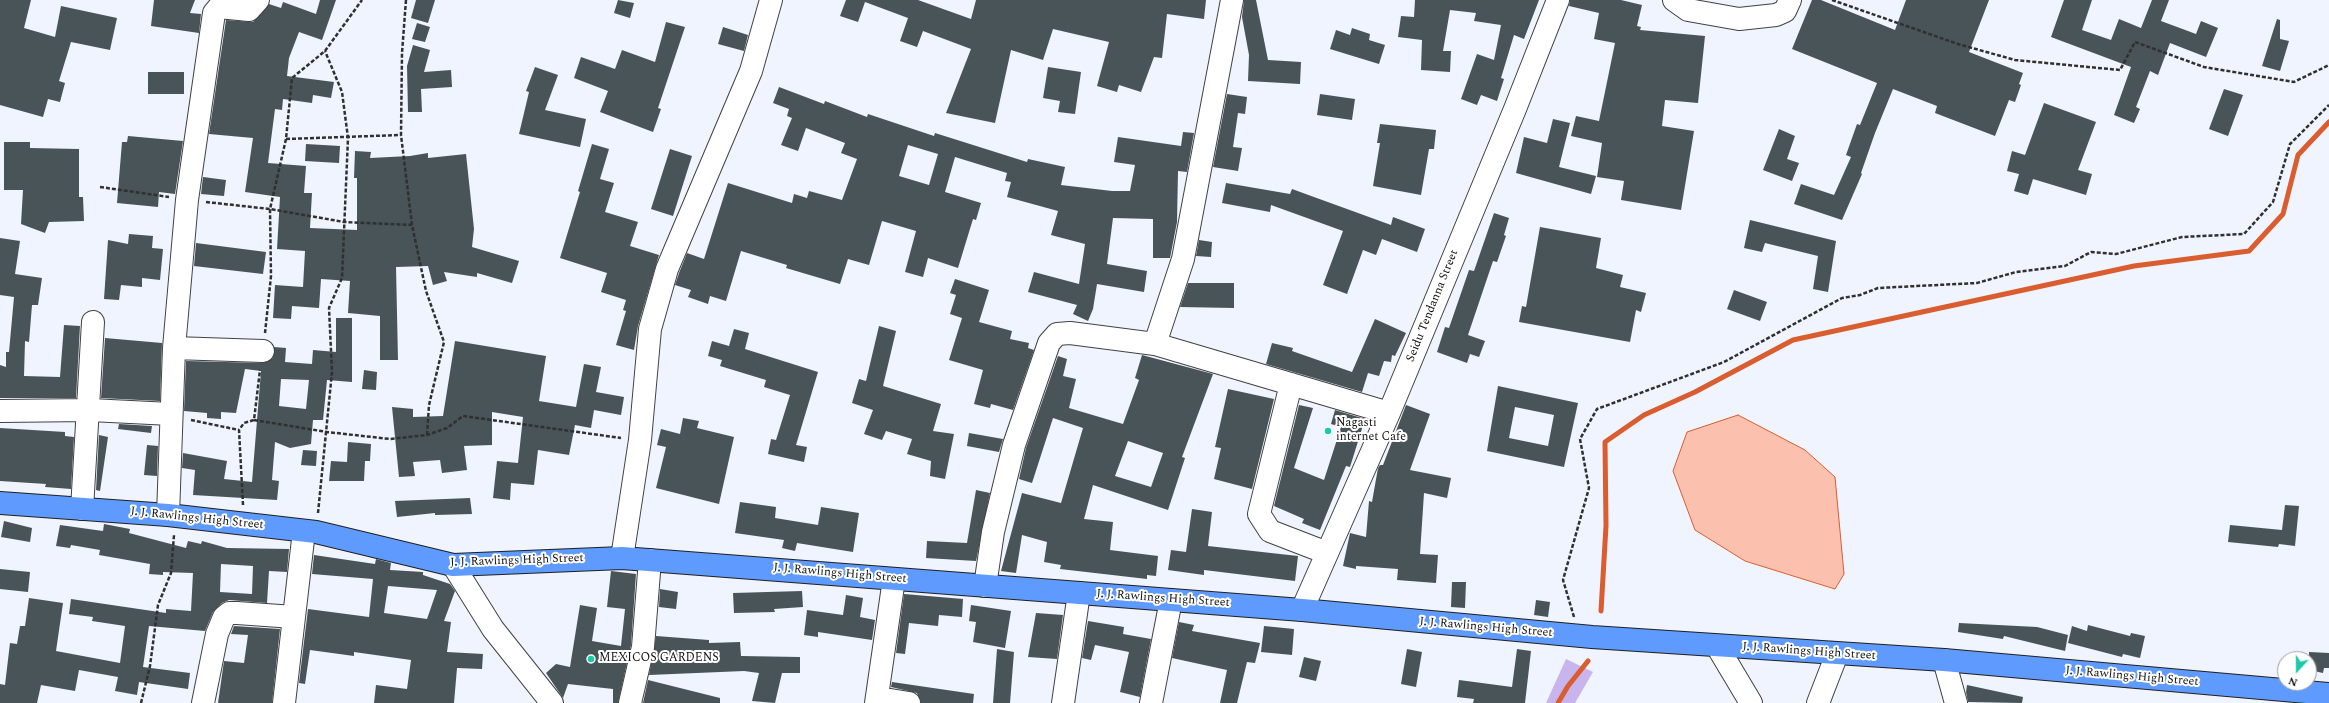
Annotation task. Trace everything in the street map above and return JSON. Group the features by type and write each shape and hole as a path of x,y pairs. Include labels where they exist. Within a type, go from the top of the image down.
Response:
{"main road":[{"name":"J. J. Rawlings High Street","path":"0,503 172,516 310,531 453,565 622,558 1302,610 1580,636 1944,660 2329,694"}],"street":[{"path":"172,516 171,414 174,348 187,200 214,13 218,7 249,10 258,0"},
{"path":"622,558 640,440 650,329 666,269 751,72 771,0"},
{"path":"1155,344 1183,259 1232,0"},
{"name":"Seidu Tendanna Street","path":"1302,610 1389,413 1515,109 1558,0"},
{"path":"1674,0 1688,10 1739,19 1776,15 1785,11 1790,0"},
{"path":"82,509 90,410 93,322"},
{"path":"985,586 993,532 1014,445 1049,343 1057,334 1070,333 1155,344 1389,413"},
{"path":"174,348 263,351"},
{"path":"1291,384 1259,514 1270,531 1327,552"},
{"path":"0,411 90,410 171,414"},
{"path":"284,703 294,617 310,531"},
{"path":"630,703 643,647 650,560"},
{"path":"453,565 493,630 552,703"},
{"path":"894,579 877,700 909,703"},
{"path":"1063,703 1079,593"},
{"path":"1151,703 1171,600"},
{"path":"203,703 217,634 224,617 229,613 237,613 294,617"},
{"path":"1717,646 1751,703"},
{"path":"1818,703 1837,654"},
{"path":"1944,660 1956,703"}],"path":[{"path":"254,420 271,276 270,209 286,139 292,78 325,51 362,0"},
{"path":"406,0 402,54 401,135 412,225 426,292 444,342 429,406 427,435"},
{"path":"1832,0 1958,44 2015,60 2120,70 2135,42 2204,67 2294,82 2329,65"},
{"path":"310,531 327,432 332,372 329,308 342,278 348,138 342,92 325,51"},
{"path":"1580,636 1563,580 1589,488 1580,439 1597,409 1724,362 1842,298 1860,295 1878,288 1977,283 2016,272 2065,266 2091,252 2116,254 2182,237 2244,234 2273,202 2290,144 2329,105"},
{"path":"286,139 401,135"},
{"path":"100,187 187,200 270,209 344,222 412,225"},
{"path":"171,414 199,422 239,430"},
{"path":"244,524 239,430 244,423 254,420 327,432 390,439 427,435 447,428 463,416 640,440"},
{"path":"141,703 150,666 158,605 171,573 172,516"}],"shaded area":[{"path":"1738,415 1805,450 1835,477 1844,574 1835,589 1745,561 1695,530 1673,471 1687,432"},
{"path":"1566,659 1593,672 1575,703 1546,703"}],"building":[{"path":"0,0 31,0 24,28 55,37 61,6 117,18 110,50 71,42 59,81 65,83 60,102 48,99 43,117 0,105"},
{"path":"154,0 195,0 190,13 201,14 199,33 151,26"},
{"path":"320,0 336,0 322,40 299,32 289,58 287,76 334,82 331,98 313,95 312,103 283,99 282,110 275,109 268,163 306,166 304,193 312,193 310,228 357,230 357,178 354,178 355,151 371,152 370,158 410,156 428,153 428,158 466,154 474,229 472,247 519,261 512,283 477,273 477,277 444,272 447,281 433,285 428,266 396,267 398,360 380,360 380,316 348,313 350,281 321,279 319,308 292,306 291,319 273,318 275,285 303,287 305,251 277,249 280,197 245,192 253,138 209,134 226,20 253,22 269,4 281,8 283,2 316,14"},
{"path":"416,0 435,0 428,23 411,18"},
{"path":"618,0 634,3 630,18 614,13"},
{"path":"846,0 918,0 971,19 976,0 1206,0 1204,19 1167,14 1162,58 1154,57 1141,92 1119,85 1117,92 1097,86 1109,42 1053,29 1043,60 1011,50 995,123 946,113 971,49 923,31 917,47 900,41 908,18 865,2 858,22 840,16"},
{"path":"1244,0 1256,0 1268,60 1301,62 1300,84 1248,81 1249,55 1242,17"},
{"path":"1415,0 1539,0 1524,39 1514,35 1501,78 1504,79 1497,101 1481,95 1477,105 1461,99 1477,54 1494,60 1501,25 1474,21 1476,13 1450,10 1443,51 1451,51 1450,72 1421,70 1422,40 1398,37 1401,16 1414,17"},
{"path":"1570,0 1621,0 1642,5 1637,26 1641,27 1640,30 1705,36 1698,103 1665,100 1662,126 1694,131 1681,210 1621,200 1624,181 1597,177 1602,143 1571,136 1576,116 1599,121 1615,43 1594,39 1599,13 1569,6"},
{"path":"1812,0 1821,0 1895,30 1906,0 1989,0 1969,52 2023,73 2019,84 2021,85 2015,102 2009,100 1995,136 1935,113 1937,106 1893,89 1875,133 1861,173 1862,174 1842,220 1794,204 1801,184 1834,195 1851,157 1846,155 1857,124 1860,125 1877,83 1792,49"},
{"path":"2064,0 2092,0 2082,30 2111,40 2119,19 2141,28 2152,0 2169,0 2161,21 2196,34 2201,21 2218,28 2206,57 2170,43 2158,75 2150,71 2136,107 2140,109 2134,123 2114,115 2131,67 2051,37"},
{"path":"2277,19 2280,20 2280,39 2289,41 2280,71 2262,66"},
{"path":"666,22 685,27 658,108 661,109 653,132 600,112 608,91 574,78 581,57 615,69 622,50 655,62"},
{"path":"417,23 430,27 425,42 412,39"},
{"path":"723,27 748,35 744,51 718,44"},
{"path":"1352,28 1370,34 1369,40 1385,45 1379,64 1330,49 1336,30 1350,35"},
{"path":"413,45 430,50 424,72 451,70 452,87 421,89 422,112 408,112 407,66"},
{"path":"535,67 558,75 545,110 586,119 580,147 519,134 529,92 526,91"},
{"path":"1048,67 1081,72 1075,114 1058,112 1060,101 1043,98"},
{"path":"148,72 184,72 184,94 148,94"},
{"path":"779,87 824,104 825,101 867,117 868,114 934,136 935,133 1027,162 1028,159 1065,167 1061,185 1112,191 1130,191 1135,165 1114,162 1118,137 1181,146 1183,132 1194,133 1187,172 1178,171 1177,222 1170,258 1153,258 1153,219 1113,218 1107,264 1147,271 1144,292 1097,284 1093,309 1088,321 1073,314 1077,305 1028,292 1034,272 1079,284 1085,244 1051,235 1058,211 1007,197 1011,182 1005,181 1007,173 955,157 945,192 981,203 976,220 973,219 958,268 928,258 923,277 905,272 916,231 882,221 869,265 848,259 840,284 786,268 787,265 741,251 726,301 710,296 708,304 688,297 691,290 675,285 679,273 687,253 704,259 728,183 792,203 794,194 807,198 809,191 842,200 857,159 841,153 845,143 806,128 798,151 781,145 792,118 787,116 789,109 773,103","holes":["908,145 938,154 929,185 899,176"]},
{"path":"2224,89 2243,95 2228,136 2209,129"},
{"path":"1227,94 1247,97 1245,114 1238,113 1233,147 1242,148 1238,171 1213,167"},
{"path":"1320,94 1355,99 1352,120 1317,115"},
{"path":"2044,103 2096,122 2078,170 2092,174 2086,195 2033,179 2028,195 2014,191 2019,174 2007,171 2012,151 2025,155"},
{"path":"1553,119 1570,123 1559,167 1596,176 1591,194 1516,173 1524,137 1547,143"},
{"path":"1380,124 1436,130 1434,149 1429,149 1421,195 1373,186 1380,143 1377,143"},
{"path":"1779,129 1795,136 1787,159 1799,163 1792,181 1763,170"},
{"path":"128,136 183,141 175,194 159,192 158,207 117,203 122,142 127,142"},
{"path":"4,142 30,142 30,148 79,149 79,197 83,197 84,221 49,222 45,233 21,224 23,190 4,190"},
{"path":"306,144 340,146 339,163 305,161"},
{"path":"592,144 609,149 600,179 614,183 605,212 638,222 630,246 659,255 638,326 634,350 616,345 626,311 623,310 626,300 601,292 607,273 560,258 580,192 578,191"},
{"path":"670,149 692,156 673,216 651,209"},
{"path":"203,177 226,180 224,196 201,194"},
{"path":"1226,183 1290,194 1292,189 1391,225 1393,217 1425,229 1417,252 1382,239 1376,255 1363,250 1347,294 1323,285 1343,231 1271,205 1270,212 1222,203"},
{"path":"1494,213 1509,218 1504,235 1506,236 1497,262 1493,261 1468,335 1485,341 1479,357 1470,354 1467,363 1437,352 1445,327 1449,328 1469,270 1474,271"},
{"path":"1750,220 1836,241 1828,292 1813,289 1818,256 1765,243 1762,252 1744,248"},
{"path":"1540,227 1601,238 1596,268 1623,275 1620,287 1646,293 1641,312 1636,310 1630,342 1519,322 1522,306 1526,307"},
{"path":"129,234 153,236 152,248 163,249 160,280 142,278 142,287 121,285 119,300 104,299 108,240 128,244"},
{"path":"0,238 20,241 15,274 42,278 38,305 32,305 29,342 25,341 24,376 60,377 64,325 80,326 76,398 0,398 0,365 6,367 6,352 9,352 14,297 0,295"},
{"path":"1199,240 1212,242 1211,257 1196,256"},
{"path":"196,243 266,252 263,274 194,266"},
{"path":"955,279 989,290 979,322 1012,331 1010,339 1029,343 1028,348 1034,350 1013,410 991,404 990,408 974,404 983,370 949,360 962,318 950,314 956,295 950,293"},
{"path":"1188,283 1234,283 1234,308 1180,307"},
{"path":"1734,290 1767,302 1760,321 1727,309"},
{"path":"336,318 352,318 352,382 327,380 323,420 313,420 311,444 290,448 275,442 272,480 279,481 277,500 193,495 195,470 182,468 183,453 227,461 224,479 252,482 261,371 245,369 236,413 221,412 221,419 207,418 207,413 184,411 186,361 263,363 273,358 274,347 286,348 285,362 312,364 313,350 336,352","holes":["281,379 309,380 306,409 279,406"]},
{"path":"1375,319 1406,333 1395,356 1392,355 1391,362 1384,361 1379,376 1368,373 1362,392 1266,364 1272,343 1293,348 1292,351 1352,372"},
{"path":"879,326 896,331 883,386 941,404 933,431 954,434 945,479 930,476 931,461 907,454 912,439 886,431 882,440 864,434 873,410 852,403 859,379 866,381"},
{"path":"734,329 749,333 745,349 818,372 796,445 807,447 804,462 768,454 771,439 776,440 790,395 764,387 766,380 720,366 722,360 708,356 712,341 729,346"},
{"path":"105,338 162,343 160,401 101,398"},
{"path":"455,341 546,356 539,401 576,407 584,364 601,367 596,392 624,397 621,415 594,410 591,428 575,425 569,455 538,450 534,485 511,483 510,500 493,498 497,461 518,463 523,417 492,412 492,445 464,446 467,470 442,473 440,460 413,462 415,476 399,477 392,407 413,409 413,417 443,416"},
{"path":"1142,355 1213,374 1182,457 1185,458 1168,510 1093,485 1084,519 1113,522 1110,550 1158,556 1156,576 1147,575 1147,579 1060,569 1061,565 1044,562 1047,542 1022,535 1016,573 1001,571 1022,493 1061,503 1083,428 1053,418 1032,483 1019,479 1026,448 1058,356 1067,359 1063,376 1076,379 1069,408 1123,424 1139,380 1135,378","holes":["1128,441 1163,453 1151,487 1115,476"]},
{"path":"364,370 377,372 376,390 362,389"},
{"path":"1498,386 1578,403 1564,467 1487,451","holes":["1515,407 1554,415 1548,446 1509,438"]},
{"path":"1228,389 1274,399 1252,489 1214,479 1221,448 1215,447"},
{"path":"1299,405 1313,408 1294,468 1324,480 1341,427 1331,424 1335,410 1365,419 1350,467 1346,466 1320,530 1302,523 1304,519 1274,506"},
{"path":"1406,405 1430,414 1410,470 1451,478 1447,498 1424,493 1420,554 1438,555 1436,583 1397,580 1398,569 1356,566 1356,569 1343,566 1350,533 1366,537 1369,501 1372,502 1378,468 1380,465 1383,465"},
{"path":"683,418 699,421 697,428 734,437 719,504 656,488 666,447 657,445 661,429 680,434"},
{"path":"119,424 152,426 151,433 118,429"},
{"path":"0,428 65,432 65,436 74,437 71,489 45,487 46,484 0,481"},
{"path":"969,433 1003,439 999,452 967,446"},
{"path":"99,435 108,437 100,491 96,490"},
{"path":"348,442 371,444 370,461 365,461 364,481 329,481 331,461 347,462"},
{"path":"147,445 158,446 157,476 144,475"},
{"path":"303,450 317,451 316,466 301,465"},
{"path":"976,490 990,493 976,561 926,558 927,541 967,543"},
{"path":"470,498 472,514 435,515 435,513 397,517 395,501"},
{"path":"740,502 776,507 775,518 818,525 821,507 859,513 853,552 797,543 795,551 782,548 784,540 735,533"},
{"path":"2285,505 2299,506 2295,546 2279,544 2278,547 2228,542 2230,525 2282,530"},
{"path":"1192,509 1212,512 1208,546 1298,556 1295,581 1204,570 1204,575 1168,570 1171,550 1186,552"},
{"path":"4,521 32,528 30,542 1,537"},
{"path":"104,524 130,529 129,533 186,548 188,541 201,544 202,541 227,548 289,549 287,572 269,571 267,603 229,600 222,603 213,612 205,631 149,626 143,667 190,673 188,689 139,682 137,695 115,691 118,677 79,670 75,691 41,685 37,703 0,703 0,684 5,685 10,643 17,644 20,626 25,626 29,598 63,603 56,651 120,663 125,626 92,621 93,617 69,614 71,599 166,613 166,609 191,611 193,573 163,572 163,575 149,574 150,564 99,555 100,550 71,545 70,548 56,546 60,525 103,531","holes":["221,564 253,566 252,594 220,592"]},
{"path":"314,555 375,564 376,559 391,563 390,570 423,572 423,575 450,584 455,591 444,621 451,622 447,652 483,654 482,669 457,668 454,703 374,703 376,685 407,689 411,660 354,652 354,656 310,650 305,684 299,683 308,609 369,617 373,579 312,574","holes":["388,586 437,590 427,619 384,613"]},
{"path":"0,569 30,572 28,592 0,589"},
{"path":"611,571 636,574 631,645 618,703 613,703 613,689 568,684 563,698 546,673 556,664 570,667 580,605 597,608 592,641 621,646 625,609 607,607"},
{"path":"1452,582 1466,582 1465,608 1451,607"},
{"path":"660,589 678,592 676,609 659,607"},
{"path":"802,591 803,607 774,609 775,612 734,613 733,593"},
{"path":"904,594 963,599 962,617 939,615 938,626 909,623 905,654 896,653"},
{"path":"846,595 863,598 860,617 875,620 872,640 818,632 818,637 804,635 807,610 843,615"},
{"path":"1536,600 1550,602 1548,617 1534,615"},
{"path":"971,605 1011,611 1005,648 973,642 976,622 969,621"},
{"path":"1036,613 1063,615 1057,659 1028,657"},
{"path":"1088,621 1124,627 1123,634 1151,639 1140,697 1120,692 1129,652 1095,645 1091,660 1082,658"},
{"path":"1179,622 1194,625 1192,631 1260,643 1255,663 1247,662 1237,703 1220,703 1227,670 1172,658"},
{"path":"1959,623 2037,627 2068,635 2065,651 2004,636 2003,639 1958,632"},
{"path":"2088,625 2130,636 2131,633 2145,636 2140,658 2123,654 2122,657 2068,643 2072,626 2087,631"},
{"path":"234,626 280,629 272,703 218,703 224,661 244,663 248,635 231,634"},
{"path":"1264,626 1294,629 1292,655 1261,652"},
{"path":"656,636 709,640 709,643 740,642 741,656 800,657 800,673 782,673 775,703 752,701 759,673 744,671 649,675"},
{"path":"997,649 1014,652 1010,703 993,703"},
{"path":"1407,649 1422,652 1416,687 1401,684"},
{"path":"1517,649 1531,651 1525,703 1473,703 1474,699 1457,697 1459,680 1512,687"},
{"path":"2317,652 2329,653 2329,668 2324,668 2323,673 2317,672"},
{"path":"1304,657 1321,661 1316,681 1299,677"},
{"path":"648,680 720,698 720,703 643,703"},
{"path":"892,682 974,694 973,703 921,703 917,693 891,687"},
{"path":"1967,685 2023,697 2022,703 1968,702 1966,692"}],"waterway":[{"path":"1601,611 1606,526 1605,442 1644,415 1695,392 1793,340 2134,266 2249,251 2283,214 2298,155 2329,122"},
{"path":"1558,703 1568,686 1588,661"}],"place":[{"name":"Nagasti internet Cafe","path":"1328,431"},
{"name":"MEXICOS GARDENS","path":"591,659"}]}
